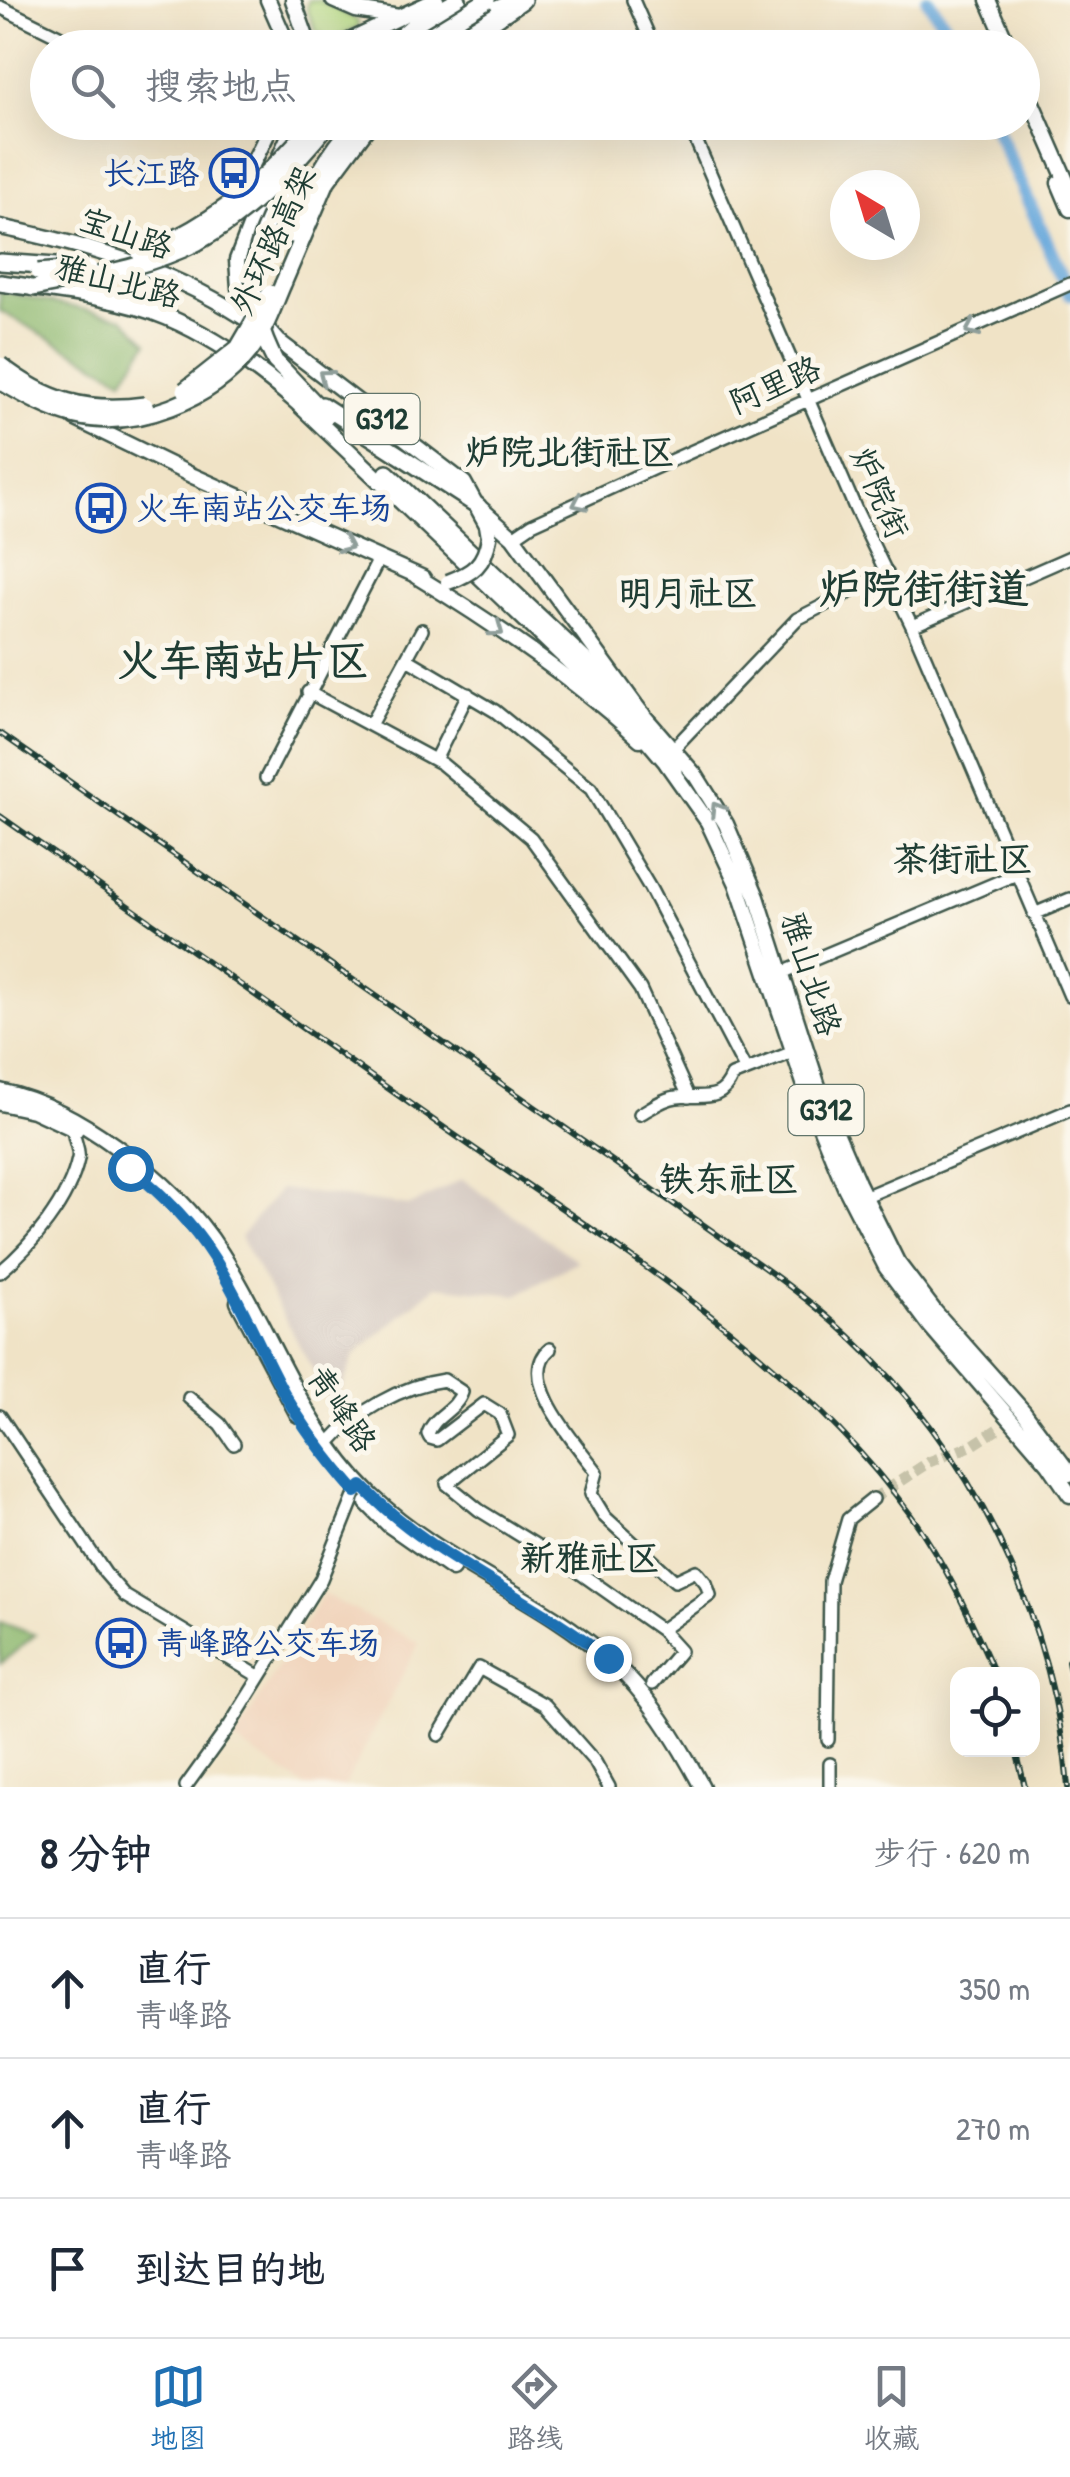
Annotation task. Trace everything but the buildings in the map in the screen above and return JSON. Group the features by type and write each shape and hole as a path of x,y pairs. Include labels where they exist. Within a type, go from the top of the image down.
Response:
{"highway":[{"path":"408,30 458,0"},
{"path":"449,30 478,0"},
{"path":"438,30 486,0"},
{"path":"479,30 521,0"},
{"path":"0,283 93,268 144,253 193,230 238,199 299,140"},
{"path":"0,271 36,275 146,262 198,242 245,208 297,163 316,140"},
{"path":"319,140 267,219 252,279 254,309 275,361 642,714"},
{"name":"外环路高架","path":"0,365 42,394 76,405 121,408 154,404 186,390 238,348 279,276 314,180 341,140"},
{"name":"外环路高架","path":"0,378 43,404 78,416 121,420 159,411 217,381 248,354 266,326 327,181 358,140"},
{"path":"0,262 36,275"},
{"name":"雅山北路","path":"36,275 166,316 254,365 631,720 674,771"},
{"path":"304,392 478,506"}],"main road":[{"path":"268,0 281,30"},
{"path":"294,0 304,30"},
{"path":"333,0 356,10 399,17"},
{"path":"372,30 436,0"},
{"path":"448,30 521,0"},
{"path":"979,0 992,30"},
{"path":"988,0 1000,30"},
{"path":"1040,121 1070,190"},
{"path":"81,244 163,253 191,245 219,226 264,140"},
{"path":"278,341 246,305 239,288 237,260 287,140"},
{"path":"1040,140 1070,209"},
{"name":"宝山路","path":"0,227 81,244 176,278 231,308 278,341"},
{"name":"G312","path":"278,341 454,474 478,506"},
{"name":"G312","path":"0,378 193,476 416,576"},
{"path":"416,576 448,582 480,565 489,537 478,506"},
{"name":"雅山北路","path":"478,506 514,537 642,714 696,776 726,824 757,897 793,1052 845,1186 886,1267 931,1327 1012,1419 1070,1474"},
{"name":"雅山北路","path":"416,576 549,667 626,726 674,771 708,822 737,884 825,1106 864,1198 897,1262 1070,1494"},
{"name":"青峰路","path":"0,1092 52,1107 148,1183 202,1241 225,1276 296,1414 319,1448 389,1525 432,1557 602,1664 654,1722 692,1787"},
{"name":"青峰路","path":"0,1103 34,1110 79,1127 154,1176 200,1222 231,1269 304,1408 359,1489 449,1557 550,1617 608,1658 657,1712 702,1787"}],"street":[{"path":"633,0 646,30"},
{"path":"0,7 46,30"},
{"name":"炉院街","path":"696,140 912,626 1070,996"},
{"name":"阿里路","path":"514,537 532,524 1065,287"},
{"path":"912,626 1070,557"},
{"path":"266,778 379,560"},
{"path":"673,749 797,619 887,573"},
{"path":"370,725 422,630"},
{"path":"408,659 495,711 591,790 650,888 745,1070"},
{"path":"308,692 435,760 530,838 640,989 689,1098"},
{"path":"435,760 468,694"},
{"path":"775,976 1017,874"},
{"path":"1034,914 1070,899"},
{"path":"640,1114 676,1096 718,1095 732,1076 793,1052"},
{"path":"864,1198 1070,1110"},
{"path":"0,1272 30,1247 49,1221 79,1157 74,1141 79,1127"},
{"path":"550,1349 540,1359 539,1369 546,1402 596,1472 591,1494 605,1517 675,1580 696,1572 706,1583 710,1596 661,1630"},
{"path":"328,1444 374,1406 414,1385 444,1380 462,1392 459,1401 431,1425 430,1438 437,1440 484,1404 500,1414 508,1436 447,1484 479,1510 573,1568 661,1630 680,1651 652,1684"},
{"path":"190,1398 220,1424 234,1444"},
{"path":"0,1416 105,1573 125,1596 260,1676"},
{"path":"186,1786 321,1579 359,1489"},
{"path":"828,1740 830,1581 848,1519 873,1499"},
{"path":"438,1735 479,1668 545,1706 595,1762 609,1787"},
{"path":"830,1764 830,1787"}],"shaded area":[{"path":"462,1179 578,1261 517,1295 436,1286 355,1354 334,1408 240,1237 280,1189 410,1206"},
{"path":"323,1594 419,1643 344,1787 306,1787 234,1740"}],"green space":[{"path":"308,0 319,0 357,20 359,27 315,30 307,9"},
{"path":"0,291 123,318 148,342 123,379 0,311"},
{"path":"0,1622 35,1635 0,1664"}],"waterway":[{"path":"928,0 948,30"},
{"path":"1001,140 1070,294"}],"tunnel":[{"path":"873,1499 929,1462 973,1445 1001,1427"}],"railway":[{"path":"0,733 752,1259 849,1336 894,1382 934,1432 970,1485 1000,1542 1045,1661 1068,1787"},
{"path":"0,816 633,1258 754,1351 863,1456 910,1514 946,1572 992,1667"},
{"path":"1068,1661 1070,1671"},
{"path":"1018,1757 1025,1787"}],"place":[{"name":"长江路","path":"234,173"},
{"name":"火车南站公交车场","path":"101,508"},
{"name":"青峰路公交车场","path":"121,1643"}],"district":[{"name":"炉院北街社区","path":"570,452"},
{"name":"炉院街街道","path":"924,588"},
{"name":"明月社区","path":"688,593"},
{"name":"火车南站片区","path":"243,660"},
{"name":"茶街社区","path":"963,859"},
{"name":"铁东社区","path":"729,1179"},
{"name":"新雅社区","path":"590,1558"}],"route":[{"path":"130,1168 166,1199 202,1241 225,1276 296,1414 356,1492 362,1486 407,1527 449,1557 550,1617 608,1658"}]}
